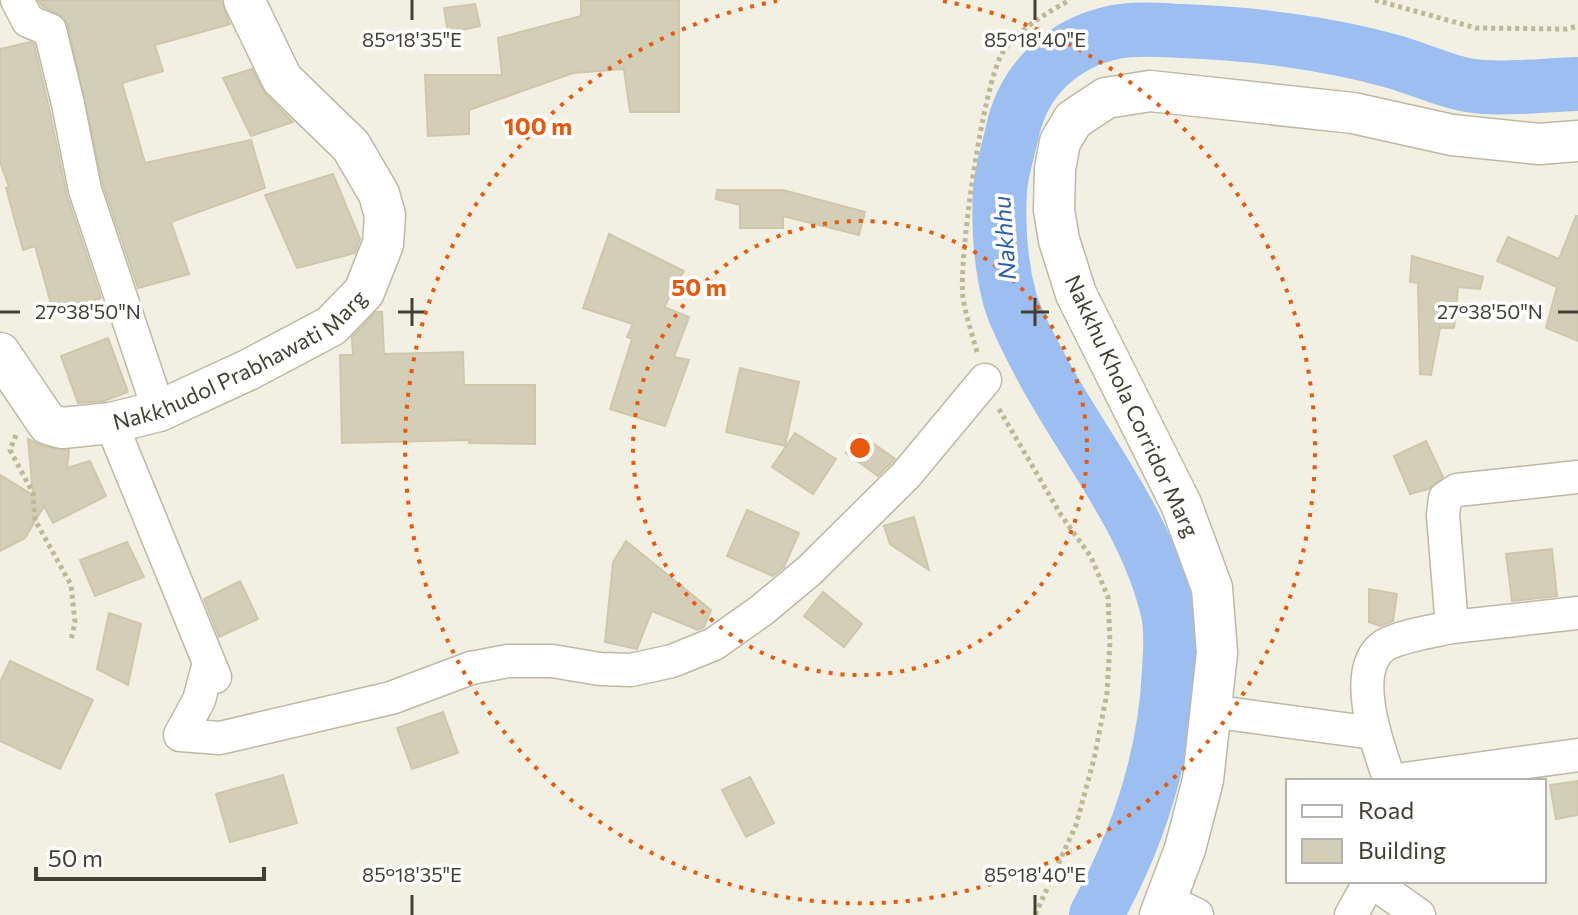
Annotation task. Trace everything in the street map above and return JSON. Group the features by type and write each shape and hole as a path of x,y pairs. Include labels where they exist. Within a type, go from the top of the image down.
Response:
{"street":[{"path":"17,0 28,21 50,30 85,190 159,411"},
{"name":"Nakkhudol Prabhawati Marg","path":"39,412 48,424 62,428 111,423 159,411 248,370 331,326 364,292 383,244 385,215 379,194 351,146 282,79 244,0"},
{"name":"Nakkhu Khola Corridor Marg","path":"1174,910 1185,849 1203,780 1217,653 1212,588 1181,504 1076,294 1059,240 1054,210 1055,169 1060,142 1073,120 1106,98 1150,91 1353,113 1452,135 1539,144 1578,141"},
{"path":"0,353 39,412"},
{"path":"111,423 212,670 180,735 220,738 391,698 471,668 508,661 552,661 600,669 631,670 672,661 714,644 810,570 906,475 985,380"},
{"path":"1452,627 1443,515 1445,498 1457,490 1578,477"},
{"path":"1389,779 1374,733 1368,676 1372,658 1386,645 1452,627 1578,613"},
{"path":"1210,711 1374,733"},
{"path":"1404,779 1578,755"},
{"path":"1351,915 1370,883"},
{"path":"1374,883 1419,915"}],"path":[{"path":"1035,915 1076,825 1094,759 1107,693 1110,642 1108,597 1091,557 1021,449 985,380 963,296 974,182 994,69 1003,51 1020,35 1070,0"},
{"path":"1375,0 1476,28 1566,29 1578,26"},
{"path":"39,412 16,434 10,450 33,493 35,520 71,585 75,622 71,640"}],"building":[{"path":"38,0 221,0 230,24 155,45 163,71 122,83 145,163 251,140 265,188 171,222 189,274 138,288 103,185 68,26 64,17 42,6"},
{"path":"581,0 679,0 679,112 630,112 624,69 573,73 469,110 469,134 428,136 425,75 502,75 498,38 581,16"},
{"path":"475,4 480,26 448,33 444,8"},
{"path":"30,42 34,44 67,196 101,298 53,311 35,246 23,250 0,162 0,49"},
{"path":"252,69 266,95 293,122 251,136 223,78"},
{"path":"333,174 360,239 355,253 297,268 265,195"},
{"path":"717,190 783,190 865,212 859,235 783,216 783,228 740,228 740,205 716,199"},
{"path":"1576,216 1578,341 1546,328 1557,287 1497,261 1508,237 1559,259"},
{"path":"609,234 684,271 664,307 689,317 674,357 689,360 665,426 610,409 632,339 627,337 633,324 583,308"},
{"path":"1412,256 1483,277 1480,289 1458,287 1454,328 1440,328 1431,375 1420,374 1418,283 1410,282"},
{"path":"376,312 382,312 384,354 463,352 464,385 535,385 535,444 469,443 469,440 342,443 340,355 353,355 352,337"},
{"path":"108,338 128,392 104,401 78,403 61,356"},
{"path":"740,368 799,382 785,446 726,432"},
{"path":"795,433 836,459 813,494 772,467"},
{"path":"860,434 895,459 878,476 846,453"},
{"path":"28,439 42,446 69,450 67,468 90,461 106,496 53,523 44,506 25,538 0,551 0,475 33,495"},
{"path":"1426,441 1443,477 1428,489 1410,494 1394,456"},
{"path":"747,510 799,533 784,567 773,576 727,556"},
{"path":"914,517 929,570 890,544 884,526"},
{"path":"626,541 711,610 704,627 698,630 652,611 637,649 605,642 613,562"},
{"path":"127,542 144,577 95,596 80,560"},
{"path":"1552,549 1557,596 1512,601 1506,554"},
{"path":"240,581 258,619 219,637 204,599"},
{"path":"1369,589 1397,594 1393,621 1380,626 1369,622"},
{"path":"823,592 862,624 844,647 804,616"},
{"path":"109,613 141,624 128,685 97,669"},
{"path":"10,661 93,700 60,769 0,741 0,682"},
{"path":"443,712 458,753 412,769 397,728"},
{"path":"283,775 297,823 230,842 216,794"},
{"path":"750,777 774,823 746,837 722,790"},
{"path":"1578,781 1578,815 1556,819 1550,785"}],"waterway":[{"name":"Nakhhu","path":"1096,915 1136,828 1155,766 1166,703 1170,628 1158,579 1130,516 1041,367 1010,300 1001,246 1000,191 1012,133 1025,96 1048,67 1078,45 1115,32 1140,30 1233,34 1314,44 1391,61 1471,86 1507,88 1578,84"}]}
